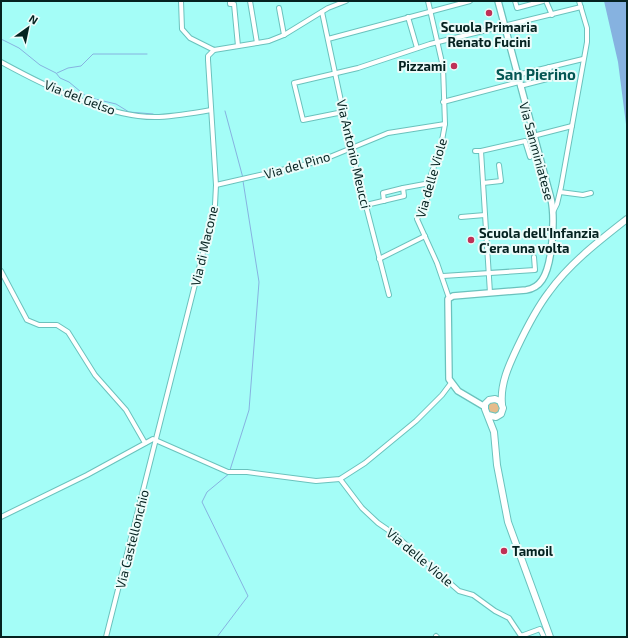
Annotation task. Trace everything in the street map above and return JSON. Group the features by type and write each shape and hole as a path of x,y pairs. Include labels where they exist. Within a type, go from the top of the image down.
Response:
{"main road":[{"path":"550,637 508,522 497,466 494,432 485,407 502,386 512,359 533,317 555,284 595,244 627,219"},
{"path":"494,432 499,415 503,410 502,386"},
{"path":"490,400 498,400 502,404"},
{"path":"488,415 493,417 499,415"}],"street":[{"path":"181,1 180,23 185,34 214,50 269,41 284,35 322,12 346,1"},
{"path":"230,1 230,4 234,4 238,46"},
{"path":"250,1 257,43"},
{"name":"Via delle Viole","path":"428,1 443,67 443,102 445,124 430,183 428,197 417,219 443,276 449,298 449,376 451,383"},
{"path":"328,39 470,1"},
{"name":"Via Sanminiatese","path":"490,293 529,290 535,287 543,279 552,237 553,212 498,1"},
{"path":"515,1 517,8 543,1"},
{"path":"546,1 552,15"},
{"path":"553,212 560,192 587,42 587,28 579,1"},
{"path":"344,112 303,120 294,83 358,68 438,42 581,7"},
{"path":"279,8 284,35"},
{"name":"Via Antonio Meucci","path":"322,12 351,148 389,295"},
{"path":"408,17 417,48"},
{"name":"Via di Macone","path":"156,440 215,205 216,185 208,60 208,56 214,50"},
{"path":"517,75 583,59"},
{"name":"Via del Gelso","path":"1,62 87,102 121,112 159,117 211,110"},
{"path":"443,102 551,78 549,67"},
{"name":"Via del Pino","path":"216,185 320,161 388,132 445,124"},
{"path":"533,136 572,126"},
{"path":"475,152 524,141 530,158"},
{"path":"449,298 490,293 481,151"},
{"path":"483,183 501,181 499,165"},
{"path":"384,200 383,193 430,183"},
{"path":"366,205 404,196 403,188"},
{"path":"560,192 583,195 591,193"},
{"path":"461,217 485,215"},
{"path":"379,259 425,236"},
{"path":"443,276 535,270 534,257"},
{"path":"1,271 27,320 39,325 57,325 68,332 95,375 126,410 145,443"},
{"path":"1,517 87,475 153,439 230,472 248,472 316,481 340,479 365,463 416,421 442,395 451,383 458,391 485,407"},
{"path":"471,398 490,400"},
{"name":"Via Castellonchio","path":"106,637 156,440"},
{"name":"Via delle Viole","path":"340,479 362,508 459,591 473,594 495,611 509,618 521,636 540,629 544,637"}],"shaded area":[{"path":"492,401 498,403 501,410 497,415 488,413 487,405"}],"water":[{"path":"604,1 627,1 627,132 618,62"}],"waterway":[{"path":"1,39 19,48 40,65 69,82 87,97 116,104 129,112 153,114"},
{"path":"57,73 68,68 81,66 93,54 147,54"},
{"path":"225,111 243,178"},
{"path":"230,470 249,410 259,282 243,181"},
{"path":"217,637 248,596 202,502 207,492 230,473"}],"place":[{"name":"Scuola Primaria Renato Fucini","path":"489,13"},
{"name":"Pizzami","path":"454,66"},
{"name":"Scuola dell'Infanzia C'era una volta","path":"471,240"},
{"name":"Tamoil","path":"504,551"}],"district":[{"name":"San Pierino","path":"536,75"}]}
